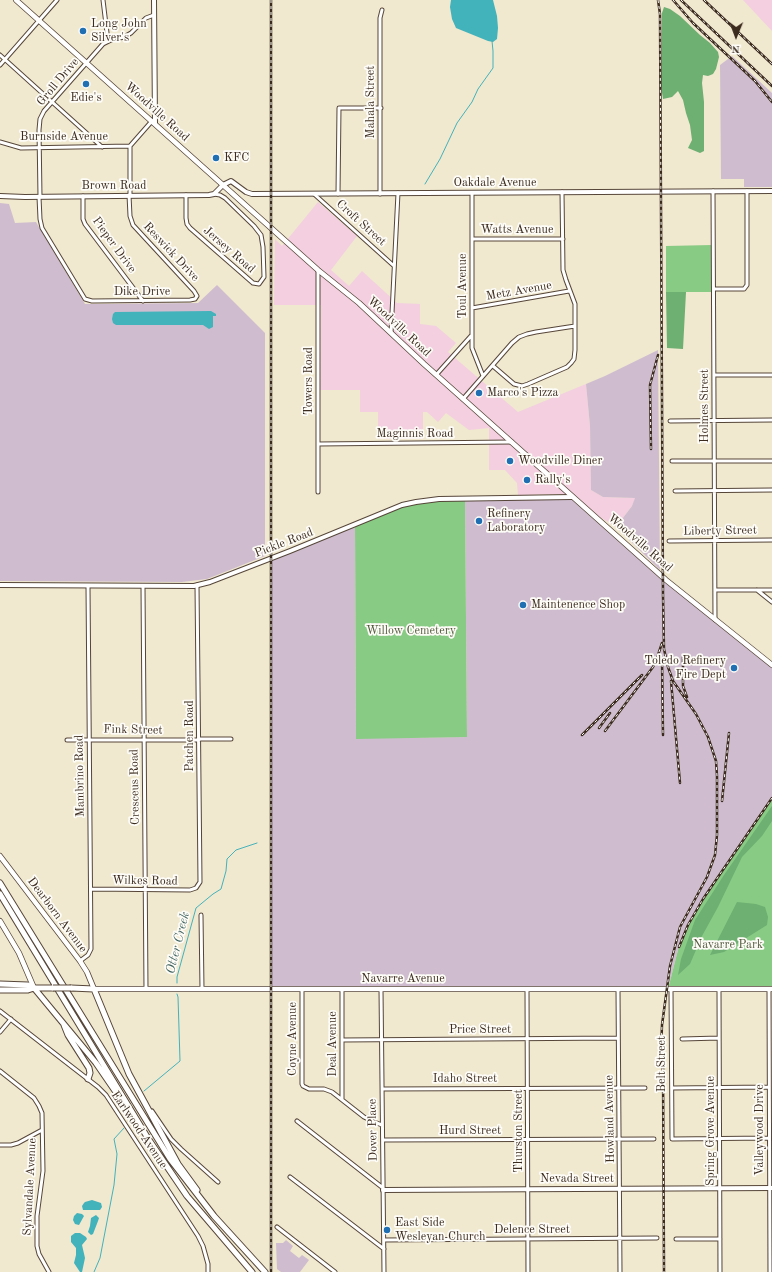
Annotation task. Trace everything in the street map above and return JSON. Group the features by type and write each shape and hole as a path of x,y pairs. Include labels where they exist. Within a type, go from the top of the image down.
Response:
{"highway":[{"path":"0,883 170,1159 214,1216 265,1272"},
{"path":"0,894 149,1140 187,1196 252,1272"},
{"name":"Navarre Avenue","path":"0,984 28,985 34,988"},
{"path":"0,989 11,987 12,984"},
{"path":"34,988 63,1024 70,1030 135,1116"},
{"name":"Navarre Avenue","path":"0,989 28,990 34,988 94,988"},
{"path":"94,988 129,1074 139,1093 178,1164 214,1216"},
{"path":"63,1024 68,1035 89,1068 90,1073 88,1079"}],"main road":[{"name":"Woodville Road","path":"16,0 318,270 358,303 436,375 666,580 772,665"},
{"name":"Dearborn Avenue","path":"0,856 80,960 94,988"},
{"path":"0,920 19,953 34,988"},
{"name":"Navarre Avenue","path":"94,988 770,989"}],"street":[{"path":"0,65 57,0"},
{"path":"103,0 108,41"},
{"path":"130,146 154,122 154,0"},
{"name":"Mahala Street","path":"380,194 380,18 382,10"},
{"name":"Groll Drive","path":"86,300 42,228 39,196 40,119 52,101 103,44 108,41 124,37 131,33 146,18 154,15"},
{"path":"0,55 102,147"},
{"path":"338,194 339,108 380,108"},
{"name":"Burnside Avenue","path":"0,142 19,148 130,146"},
{"name":"Reswick Drive","path":"130,146 130,216 133,225 194,291 197,298"},
{"name":"Oakdale Avenue","path":"223,185 231,181 249,194 772,191"},
{"path":"214,194 223,185"},
{"name":"Holmes Street","path":"713,191 715,620"},
{"path":"714,289 741,289 745,288 747,283 747,191"},
{"path":"493,366 511,382 519,386 528,384 567,367 572,363 574,356 574,304 563,270 562,192"},
{"path":"392,334 398,193"},
{"name":"Toul Avenue","path":"472,193 472,350 483,376"},
{"name":"Brown Road","path":"0,196 214,194"},
{"name":"Jersey Road","path":"186,195 186,218 187,224 190,228 255,284 259,284 263,279 264,255 262,239 258,231 223,196 214,194"},
{"name":"Croft Street","path":"314,194 395,266"},
{"name":"Pieper Drive","path":"83,196 85,224 143,300"},
{"name":"Watts Avenue","path":"472,239 563,239"},
{"name":"Towers Road","path":"318,270 318,492"},
{"name":"Metz Avenue","path":"472,308 570,291"},
{"name":"Dike Drive","path":"86,300 190,300 197,298"},
{"path":"463,399 512,343 524,335 575,326"},
{"path":"436,375 472,336"},
{"path":"714,375 772,374"},
{"path":"670,421 772,420"},
{"name":"Maginnis Road","path":"318,444 512,442"},
{"path":"672,461 772,461"},
{"path":"675,491 772,490"},
{"name":"Pickle Road","path":"0,585 197,585 210,582 290,551 402,505 434,500 572,497"},
{"name":"Liberty Street","path":"669,541 772,540"},
{"name":"Patchen Road","path":"197,585 200,879 198,886"},
{"name":"Mambrino Road","path":"80,960 88,955 91,949 88,586"},
{"name":"Cresceus Road","path":"143,586 146,988"},
{"path":"716,590 772,590"},
{"path":"757,590 772,602"},
{"name":"Fink Street","path":"67,740 231,739"},
{"name":"Wilkes Road","path":"91,889 192,890 198,886"},
{"path":"201,915 202,989"},
{"name":"Coyne Avenue","path":"302,989 302,1084 305,1088 330,1090 342,1099"},
{"name":"Deal Avenue","path":"342,989 342,1099"},
{"name":"Dover Place","path":"381,989 384,1272"},
{"name":"Thurston Street","path":"527,989 528,1272"},
{"name":"Howland Avenue","path":"618,989 620,1272"},
{"name":"Belt Street","path":"671,989 672,1139 720,1138"},
{"name":"Spring Grove Avenue","path":"719,989 720,1272"},
{"name":"Valleywood Drive","path":"770,989 770,1272"},
{"name":"Earlwood Avenue","path":"0,1011 88,1079 106,1095 198,1236 203,1246 208,1264 208,1272"},
{"path":"0,1032 11,1019"},
{"name":"Price Street","path":"342,1040 618,1038"},
{"path":"682,1038 719,1038"},
{"name":"Sylvandale Avenue","path":"0,1071 36,1100 42,1113 43,1172 37,1216 37,1246 38,1254 49,1272"},
{"name":"Idaho Street","path":"382,1089 645,1088"},
{"path":"672,1088 770,1088"},
{"path":"139,1093 171,1139 193,1161 218,1182"},
{"path":"342,1099 364,1117 382,1125"},
{"path":"297,1122 383,1189"},
{"path":"0,1145 11,1145 18,1143 42,1130"},
{"path":"720,1138 769,1138"},
{"name":"Hurd Street","path":"382,1140 654,1139"},
{"path":"290,1177 384,1249"},
{"name":"Nevada Street","path":"383,1189 771,1188"},
{"path":"277,1227 335,1272"},
{"name":"Delence Street","path":"384,1240 657,1238"},
{"path":"676,1239 720,1239"}],"shaded area":[{"path":"743,0 772,0 772,31"},
{"path":"732,56 772,93 772,187 744,187 744,179 721,179 720,65"},
{"path":"318,202 357,236 331,270 349,286 362,271 397,303 420,304 420,324 436,326 456,343 448,352 518,412 586,384 590,426 591,490 603,497 636,498 632,506 616,527 562,494 518,495 517,483 505,470 489,470 489,428 469,430 446,413 438,422 427,412 423,412 423,439 378,439 378,412 360,412 360,390 320,390 321,305 274,305 275,239 282,246"},
{"path":"0,203 9,204 15,223 36,222 85,304 198,303 217,285 265,333 265,556 207,579 182,582 0,581"},
{"path":"658,350 660,570 616,527 632,506 635,498 603,497 591,490 590,426 586,384"},
{"path":"572,497 663,577 772,665 772,798 692,918 678,950 668,989 271,989 271,559 355,525 356,738 467,737 465,499"},
{"path":"286,1240 293,1246 290,1251 299,1258 302,1255 309,1260 300,1272 281,1272 277,1269 276,1243 283,1243"}],"green space":[{"path":"664,7 680,16 718,52 719,57 713,74 708,76 703,75 704,151 700,153 688,148 692,140 690,125 683,100 678,91 672,97 663,99 661,86 662,13"},
{"path":"712,245 711,292 666,292 666,246"},
{"path":"666,292 686,292 683,349 667,348"},
{"name":"Willow Cemetery","path":"465,499 467,737 356,739 355,525 402,505 416,502"},
{"name":"Navarre Park","path":"772,798 772,989 668,989 678,950 692,918 712,885"},
{"path":"772,806 772,821 762,836 742,857 702,936 690,964 678,975 681,959 695,920"},
{"path":"737,902 756,904 765,907 768,917 767,925 724,952 710,955"}],"water":[{"path":"451,0 493,0 497,16 497,39 493,42 488,41 456,28 452,19 450,7"},
{"path":"211,311 216,314 216,316 213,316 213,327 209,329 203,325 116,325 113,323 112,319 115,312"},
{"path":"92,1200 101,1203 102,1207 100,1210 83,1210 82,1206 84,1203"},
{"path":"77,1213 84,1216 79,1225 75,1224 73,1220"},
{"path":"96,1215 99,1218 93,1234 91,1235 88,1232 91,1218"},
{"path":"75,1233 80,1233 87,1239 82,1245 85,1258 82,1272 80,1272 74,1263 76,1248 71,1242 71,1236"}],"waterway":[{"path":"425,184 440,159 457,123 493,68 492,41"},
{"name":"Otter Creek","path":"177,983 177,977 196,908 221,889 226,871 227,859 236,850 257,843"},
{"name":"Otter Creek","path":"144,1091 180,1061 177,994"},
{"name":"Otter Creek","path":"94,1272 100,1258 114,1185 117,1154 114,1139 124,1128"}],"railway":[{"path":"271,0 271,1272"},
{"path":"658,0 660,14 664,649 673,681 696,714 708,737 716,761 717,776 717,835 715,855 707,877 680,927 670,966 662,1025 661,1051 663,1072"},
{"path":"673,0 693,23 755,81 772,102"},
{"path":"681,0 772,86"},
{"path":"704,0 772,64"},
{"path":"651,449 650,385 658,355"},
{"path":"605,731 653,667 662,643"},
{"path":"683,656 683,686 687,697"},
{"path":"662,658 663,735"},
{"path":"582,735 642,675"},
{"path":"671,681 680,783"},
{"path":"599,728 610,713"},
{"path":"722,801 729,733"},
{"path":"679,947 688,925 703,899 772,798"},
{"path":"663,1067 664,1272"}],"place":[{"name":"Long John Silver's","path":"83,31"},
{"name":"Edie's","path":"86,84"},
{"name":"KFC","path":"216,158"},
{"name":"Marco's Pizza","path":"479,393"},
{"name":"Woodville Diner","path":"510,461"},
{"name":"Rally's","path":"527,480"},
{"name":"Refinery Laboratory","path":"479,521"},
{"name":"Maintenence Shop","path":"523,605"},
{"name":"Toledo Refinery Fire Dept","path":"734,668"},
{"name":"East Side Wesleyan Church","path":"387,1230"}]}
